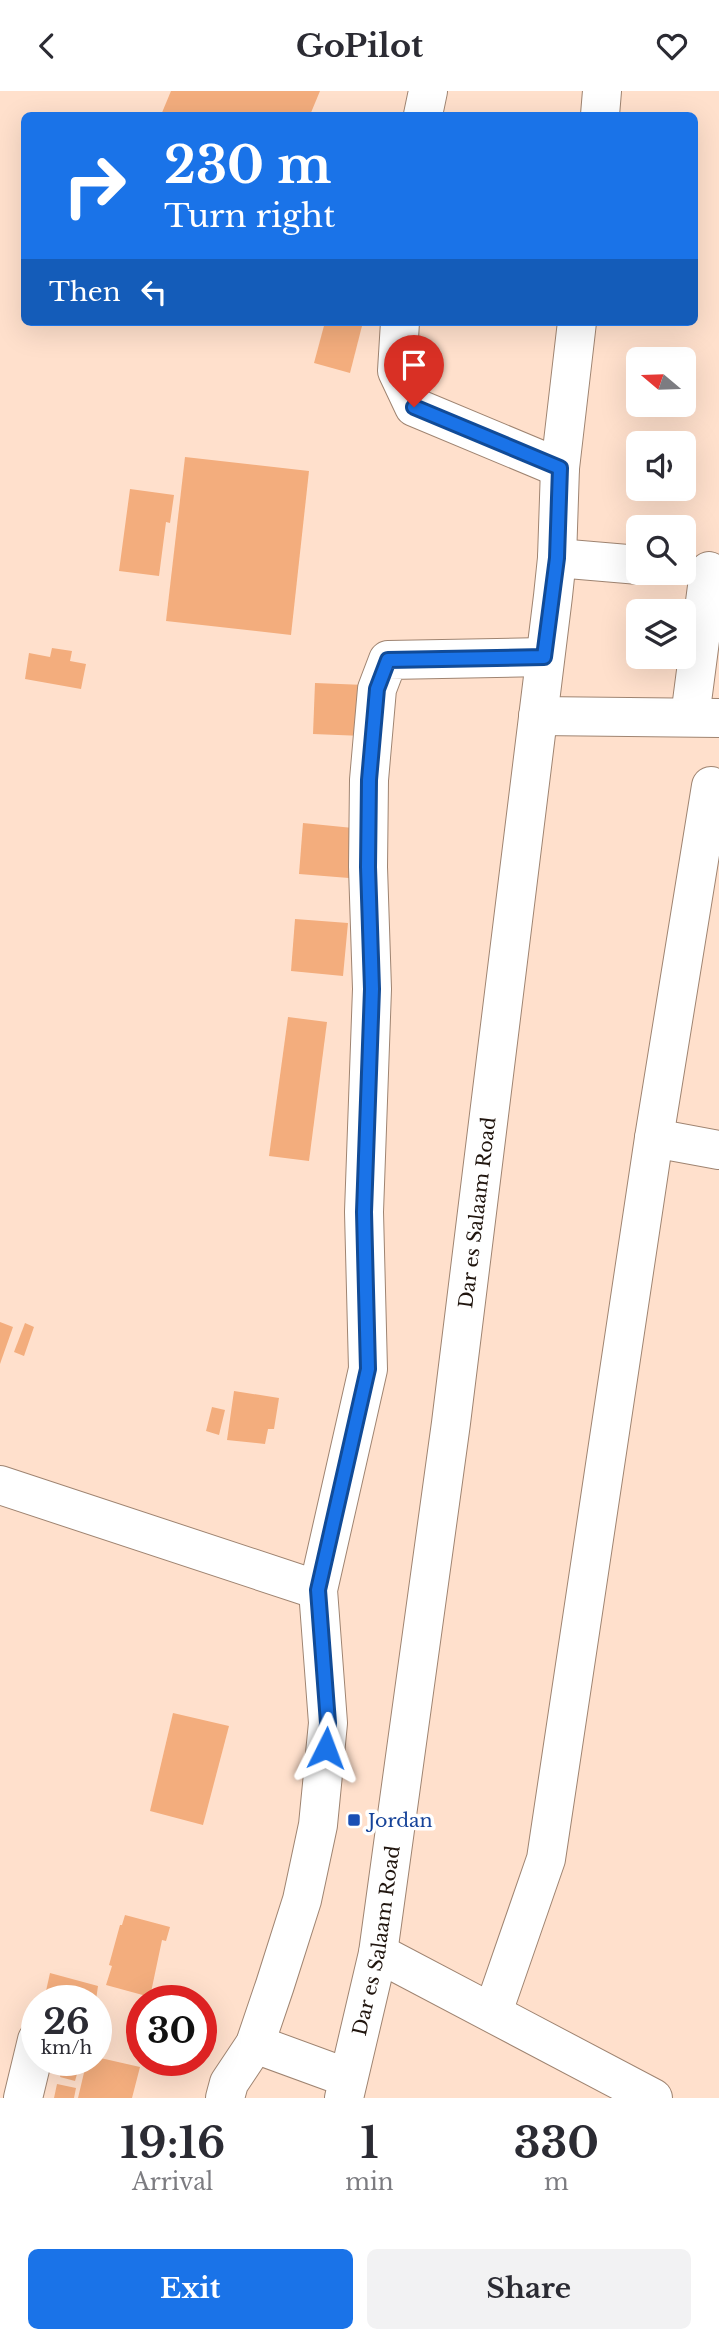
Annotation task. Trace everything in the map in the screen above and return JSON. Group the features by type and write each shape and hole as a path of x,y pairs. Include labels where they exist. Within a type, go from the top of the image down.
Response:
{"main road":[{"path":"424,112 428,91"},
{"path":"600,112 602,91"},
{"path":"400,326 397,371 414,407 560,468"},
{"name":"Dar es Salaam Road","path":"346,2088 378,1953 451,1423 557,558 560,468 577,326"},
{"path":"557,558 626,564"},
{"path":"538,716 705,717 704,570"},
{"path":"225,2098 229,2083 255,2044 302,1900 318,1825 328,1723 318,1590 368,1369 364,1212 372,989 368,867 369,780 377,689 388,660 544,657"},
{"path":"493,2012 546,1859 654,1138 711,786"},
{"path":"654,1138 719,1150"},
{"path":"0,1485 318,1590"},
{"path":"378,1953 653,2098"},
{"path":"255,2044 346,2088"},
{"path":"23,2098 28,2076"}],"building":[{"path":"171,91 320,91 311,112 162,112"},
{"path":"324,326 362,326 350,373 314,363"},
{"path":"185,457 309,471 291,635 166,621"},
{"path":"130,489 174,495 170,523 166,522 159,576 119,571"},
{"path":"52,648 72,651 70,661 86,664 81,689 25,679 29,653 50,657"},
{"path":"315,683 365,685 363,736 313,734"},
{"path":"303,823 353,828 349,878 299,874"},
{"path":"295,919 348,923 343,976 291,971"},
{"path":"288,1017 327,1022 309,1161 269,1156"},
{"path":"0,1322 13,1327 0,1364"},
{"path":"25,1323 34,1327 24,1356 14,1352"},
{"path":"234,1391 279,1398 274,1429 268,1429 265,1444 227,1440"},
{"path":"212,1407 225,1410 219,1435 206,1431"},
{"path":"173,1713 229,1726 203,1825 150,1811"},
{"path":"125,1915 170,1927 166,1941 162,1940 153,1985 126,1985 126,1990 106,1985 112,1966 109,1965"},
{"path":"50,1973 94,1985 47,1985"},
{"path":"112,2061 126,2064 126,2076 138,2076 132,2098 78,2098 83,2076 112,2076"},
{"path":"60,2076 76,2076 75,2081"},
{"path":"57,2084 76,2088 74,2098 54,2098"}],"place":[{"name":"Jordan","path":"354,1820"}],"route":[{"path":"326,1748 328,1723 318,1590 368,1369 364,1212 372,989 368,867 369,780 377,689 388,660 544,657 557,558 560,468 414,407"}]}
